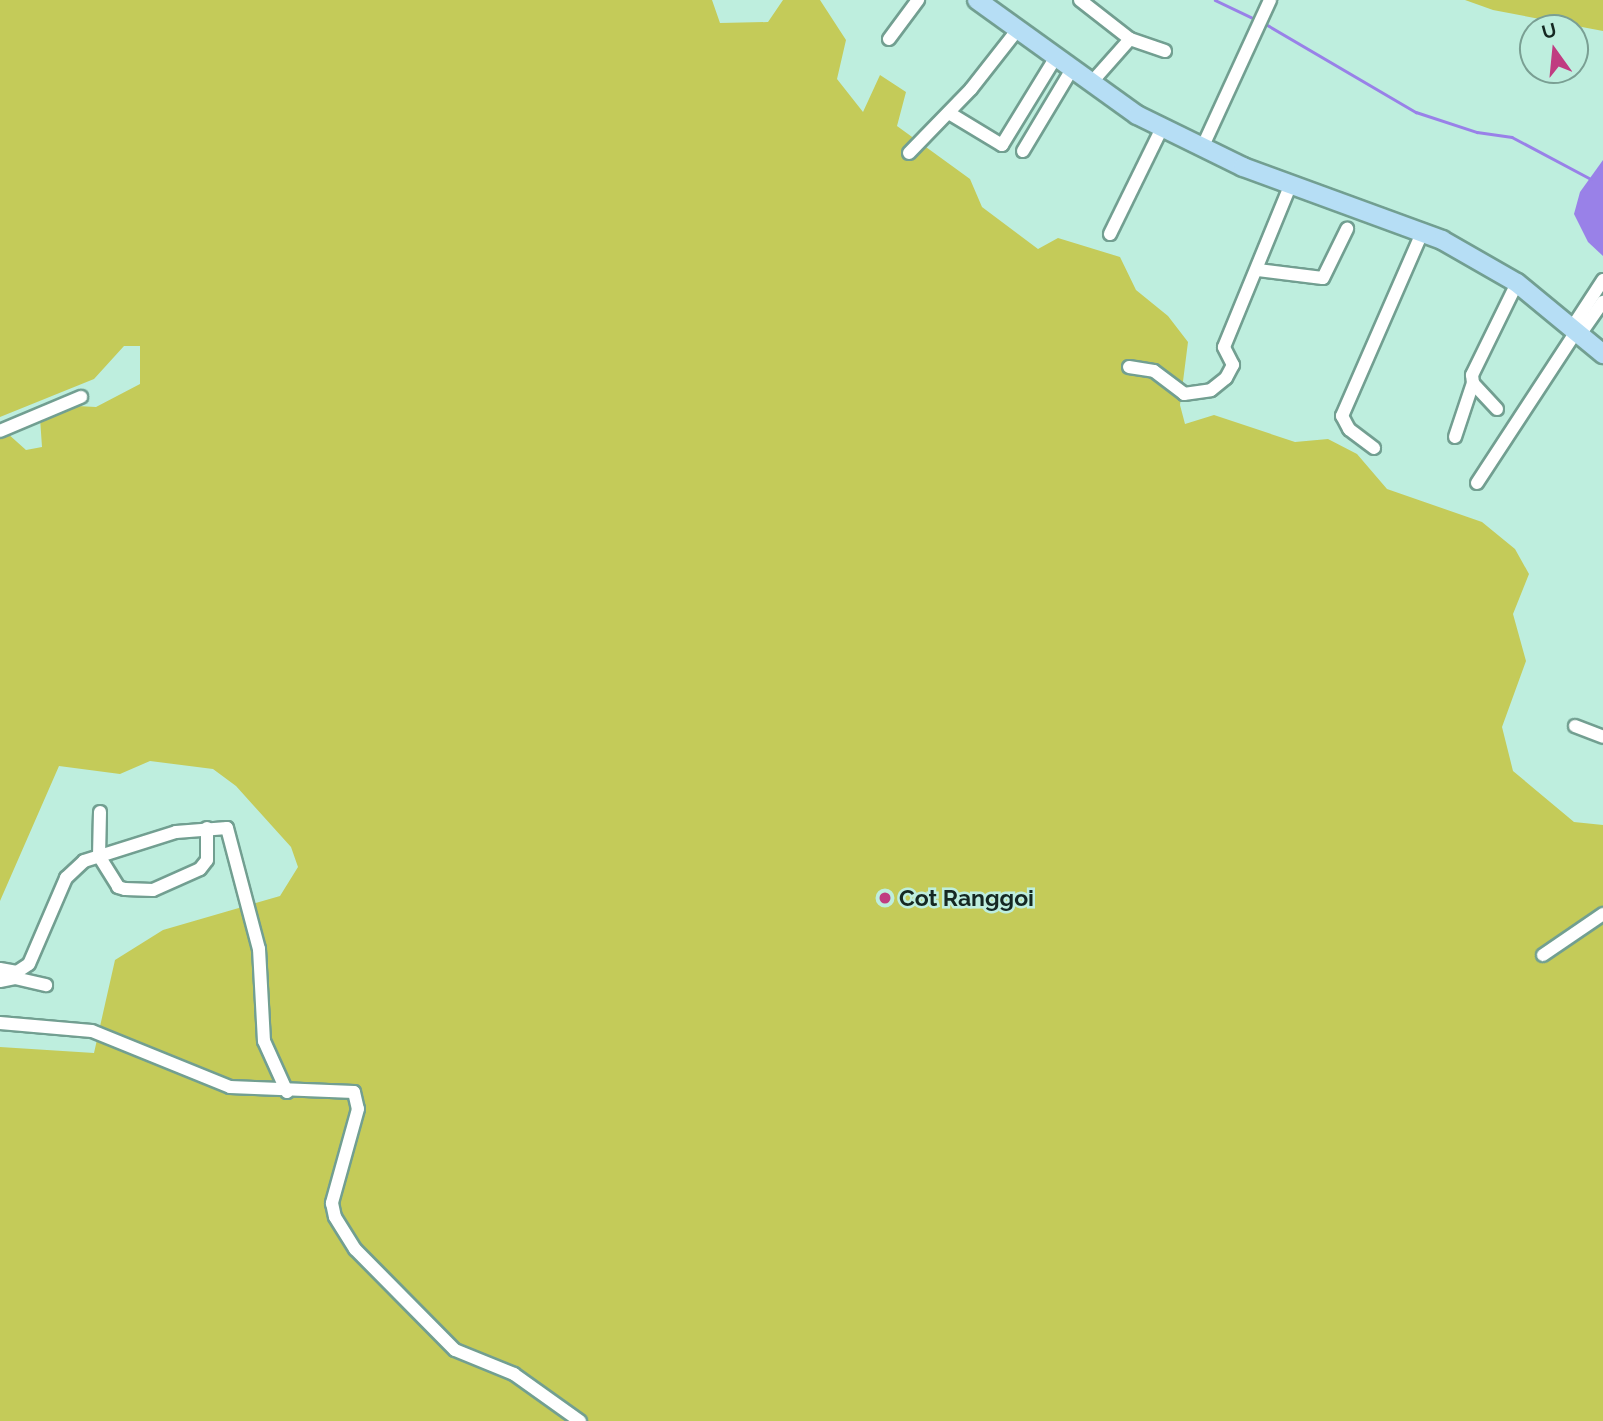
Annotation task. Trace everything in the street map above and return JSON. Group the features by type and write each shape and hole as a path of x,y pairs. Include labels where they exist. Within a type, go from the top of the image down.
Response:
{"highway":[{"path":"977,0 1091,83 1162,128 1202,148 1291,184 1423,231 1517,283 1603,354"}],"street":[{"path":"889,39 918,0"},
{"path":"1080,0 1130,39 1165,51"},
{"path":"1202,148 1270,0"},
{"path":"909,153 949,113 1018,29"},
{"path":"1091,83 1130,39"},
{"path":"949,113 1003,145 1056,57"},
{"path":"1023,151 1072,69"},
{"path":"1110,234 1162,128"},
{"path":"1129,367 1154,371 1184,394 1201,393 1220,384 1233,365 1224,347 1258,270 1291,184"},
{"path":"1258,270 1324,278 1348,229"},
{"path":"1374,448 1349,429 1342,416 1423,231"},
{"path":"1477,483 1577,330 1603,280"},
{"path":"1455,437 1473,383 1474,366 1517,283"},
{"path":"1577,330 1603,302"},
{"path":"1473,383 1497,409"},
{"path":"0,431 82,397"},
{"path":"1575,726 1603,737"},
{"path":"100,812 99,856 118,887 153,890 200,869 207,860 207,828"},
{"path":"0,969 18,972 29,964 66,878 84,861 140,841 207,828 230,830 232,857 259,949 264,1041 288,1092"},
{"path":"1543,955 1603,914"},
{"path":"0,981 15,978 46,985"},
{"path":"0,1023 92,1031 230,1087 288,1092 347,1090 358,1098 332,1203 338,1225 366,1263 411,1301 455,1350 514,1374 580,1421"}],"green space":[{"path":"0,0 712,0 720,23 768,22 783,0 820,0 846,40 837,79 863,112 880,75 906,92 897,126 970,179 982,207 1038,249 1058,238 1120,257 1136,290 1168,316 1188,342 1180,405 1185,424 1214,415 1295,442 1328,439 1357,454 1387,489 1482,522 1515,549 1529,574 1513,614 1526,661 1502,727 1513,771 1574,822 1603,825 1603,1421 0,1421 0,1047 94,1053 115,960 163,930 280,896 298,867 291,847 236,786 213,769 150,761 120,774 59,766 0,901 0,438 7,433 26,450 42,447 40,418 77,406 96,407 140,384 140,346 124,346 94,379 0,417"},
{"path":"1465,0 1603,0 1603,31 1589,28 1589,14 1519,15 1493,10"}],"shaded area":[{"path":"1603,160 1603,256 1588,242 1574,214 1580,192"}],"waterway":[{"path":"1215,0 1255,19"},
{"path":"1264,23 1416,112 1477,132 1512,137 1591,179"}],"place":[{"name":"Cot Ranggoi","path":"885,898"}]}
